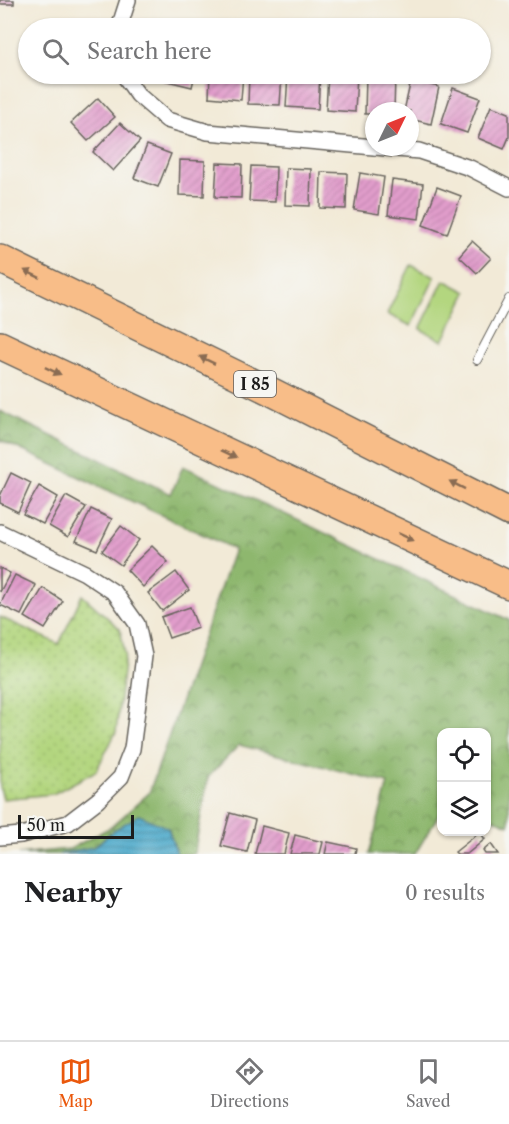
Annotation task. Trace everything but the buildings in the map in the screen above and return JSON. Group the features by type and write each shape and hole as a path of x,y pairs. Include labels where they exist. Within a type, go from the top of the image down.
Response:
{"highway":[{"name":"I 85","path":"0,259 274,393 509,512"},
{"path":"0,345 509,585"}],"street":[{"path":"122,18 128,0"},
{"path":"130,84 138,95 167,120 208,132 365,146"},
{"path":"419,151 470,168 509,188"},
{"path":"0,532 85,573 115,593 137,624 144,657 132,749 121,777 98,800 68,823 21,835 0,837"}],"lane":[{"path":"477,360 509,299"}],"green space":[{"path":"411,265 435,277 411,326 387,314"},
{"path":"444,280 467,292 443,341 420,329"},
{"path":"0,411 171,494 183,466 509,620 509,825 491,818 491,728 437,728 437,818 415,854 369,854 388,783 239,745 208,777 194,854 177,854 168,828 114,830 94,847 59,854 18,854 70,849 111,827 149,793 234,549 0,440"},
{"path":"82,595 120,629 125,654 116,732 96,771 53,794 3,799 0,787 0,617 59,644"}],"water":[{"path":"139,815 168,828 177,854 59,854 94,847 114,830"}]}
